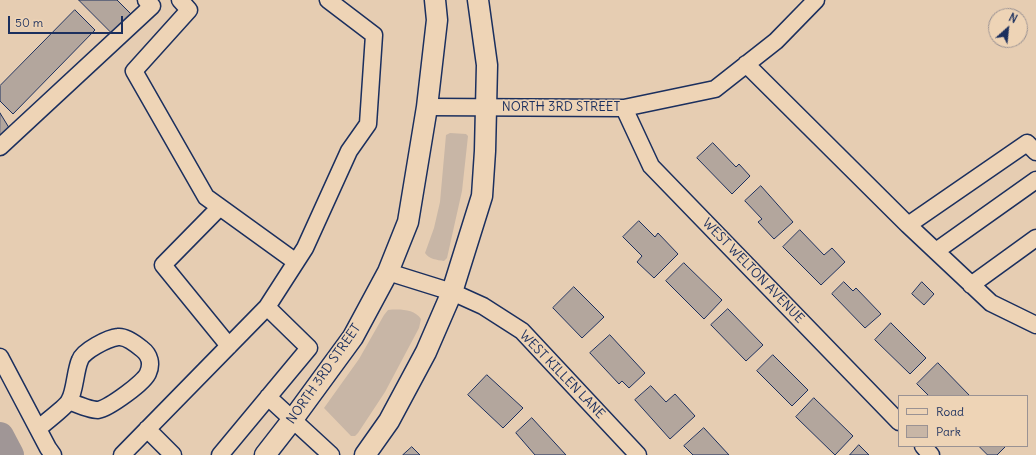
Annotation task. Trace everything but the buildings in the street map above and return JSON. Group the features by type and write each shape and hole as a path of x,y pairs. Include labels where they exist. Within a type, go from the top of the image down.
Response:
{"main road":[{"name":"NORTH 3RD STREET","path":"265,455 353,336 388,272 408,222 427,107 437,20 435,0"},
{"name":"NORTH 3RD STREET","path":"365,455 389,421 426,352 452,292 482,196 486,151 488,65 478,0"}],"street":[{"path":"0,147 152,6 146,0"},
{"path":"180,0 189,10 134,71 206,197 296,262"},
{"path":"122,455 267,307 305,248 349,152 368,124 374,35 328,0"},
{"name":"NORTH 3RD STREET","path":"427,107 624,108 715,89 776,41 816,0"},
{"path":"746,64 908,225 991,303 1036,325"},
{"name":"WEST WELTON AVENUE","path":"624,108 651,166 898,421"},
{"path":"908,225 1027,143 1036,152"},
{"path":"936,251 1036,180"},
{"path":"220,207 163,265 229,346"},
{"path":"972,284 1036,238"},
{"name":"WEST KILLEN LANE","path":"388,272 452,292 483,306 522,332 638,455"},
{"path":"220,455 309,348 267,307"},
{"path":"38,429 69,401 80,358 97,344 118,337 134,343 145,351 150,359 150,368 147,378 111,405 97,410 69,401"},
{"path":"0,357 53,455"},
{"path":"268,397 331,455"},
{"path":"147,429 173,455"},
{"path":"924,447 931,455"}],"green space":[{"path":"450,133 466,134 468,136 462,191 447,258 444,261 431,258 425,253 434,228 440,202 446,135"},
{"path":"388,310 411,311 415,313 421,319 419,328 385,392 358,433 355,436 351,436 324,408 359,359"}],"waterway":[{"path":"0,436 10,455"}]}
